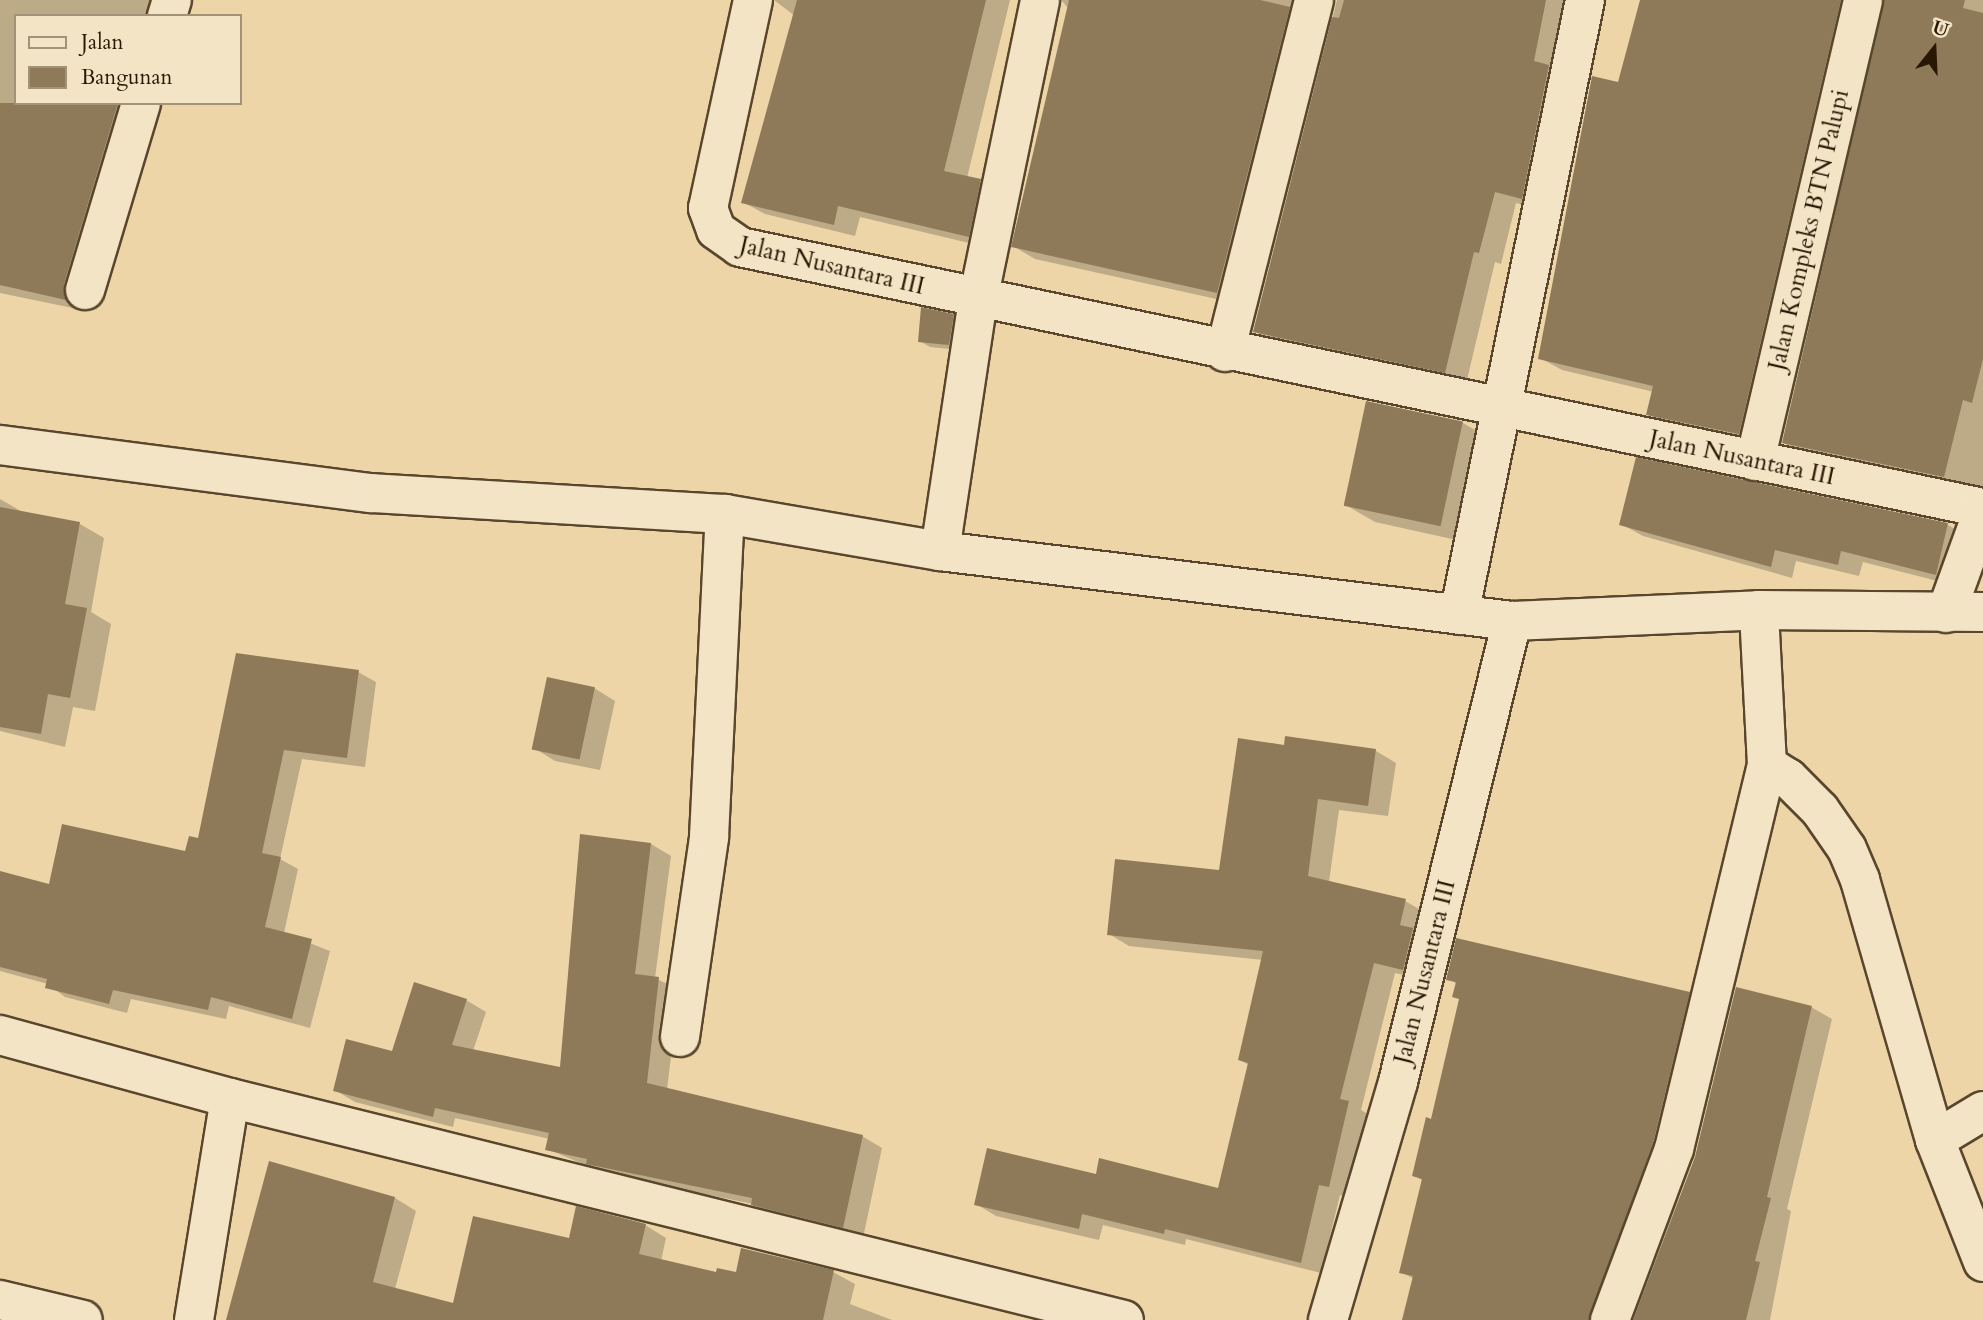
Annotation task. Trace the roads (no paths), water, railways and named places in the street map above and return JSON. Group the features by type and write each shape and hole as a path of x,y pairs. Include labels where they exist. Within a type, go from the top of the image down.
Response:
{"street":[{"name":"Jalan Nusantara III","path":"752,0 708,208 716,230 740,247 978,300 1983,509"},
{"path":"940,551 978,300 1040,0"},
{"path":"1225,352 1314,0"},
{"path":"1460,615 1585,0"},
{"name":"Jalan Kompleks BTN Palupi","path":"1755,461 1863,0"},
{"path":"85,290 140,105"},
{"path":"0,445 371,493 725,514 940,551 1512,621 1759,610 1964,612 1983,509"},
{"path":"680,1037 709,837 725,514"},
{"path":"1611,1320 1674,1149 1767,765 1759,610"},
{"name":"Jalan Nusantara III","path":"1328,1320 1398,1082 1512,621"},
{"path":"1767,765 1788,778 1820,810 1847,849 1860,880 1935,1140 1983,1262"},
{"path":"0,1035 1019,1308 1124,1320"},
{"path":"194,1320 230,1098"},
{"path":"1935,1140 1983,1111"},
{"path":"0,1300 83,1320"}]}
